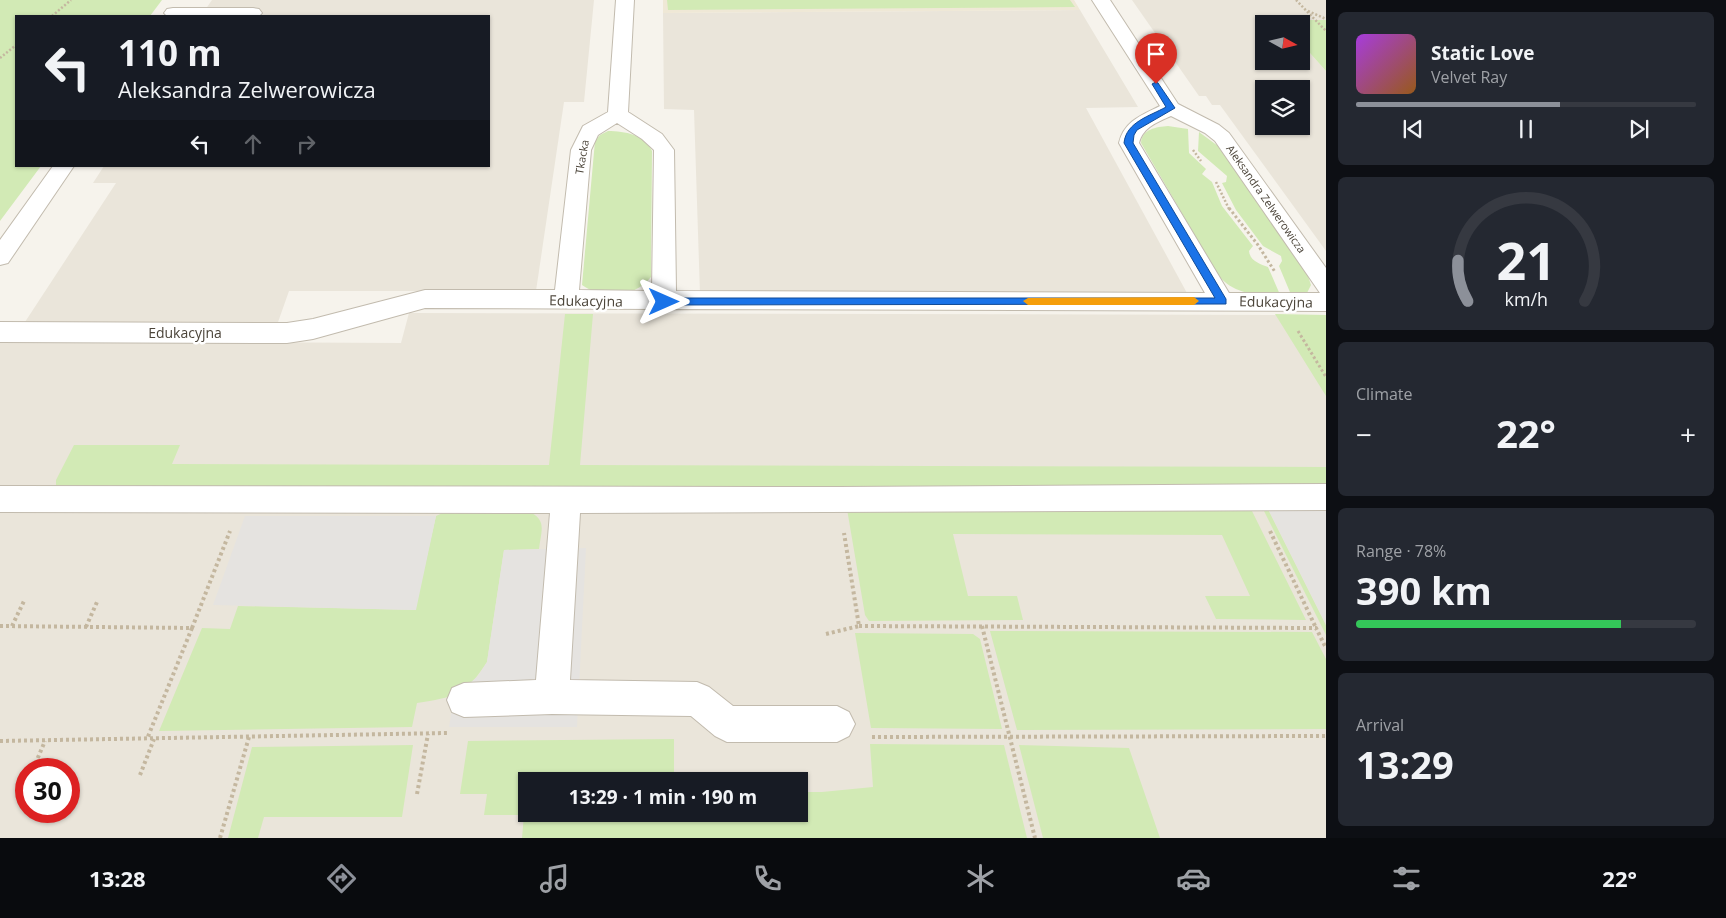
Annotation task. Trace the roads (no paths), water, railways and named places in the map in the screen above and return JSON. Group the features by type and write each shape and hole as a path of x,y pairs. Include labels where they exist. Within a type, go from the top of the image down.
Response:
{"street":[{"path":"625,0 618,114 628,124 654,138 664,150 664,302"},
{"name":"Aleksandra Zelwerowicza","path":"1101,0 1171,108 1212,129 1222,137 1326,286"},
{"path":"176,10 252,13"},
{"path":"1171,108 1134,128 1129,134 1128,143 1222,301"},
{"name":"Tkacka","path":"566,300 581,150 585,136 595,126 618,114"},
{"path":"0,257 63,167"},
{"name":"Edukacyjna","path":"0,332 287,333 313,329 425,299 664,302 1326,302"},
{"path":"0,499 838,500 1326,497"},
{"path":"552,697 566,499"},
{"path":"464,700 552,697 697,699 727,724 837,724"}]}
